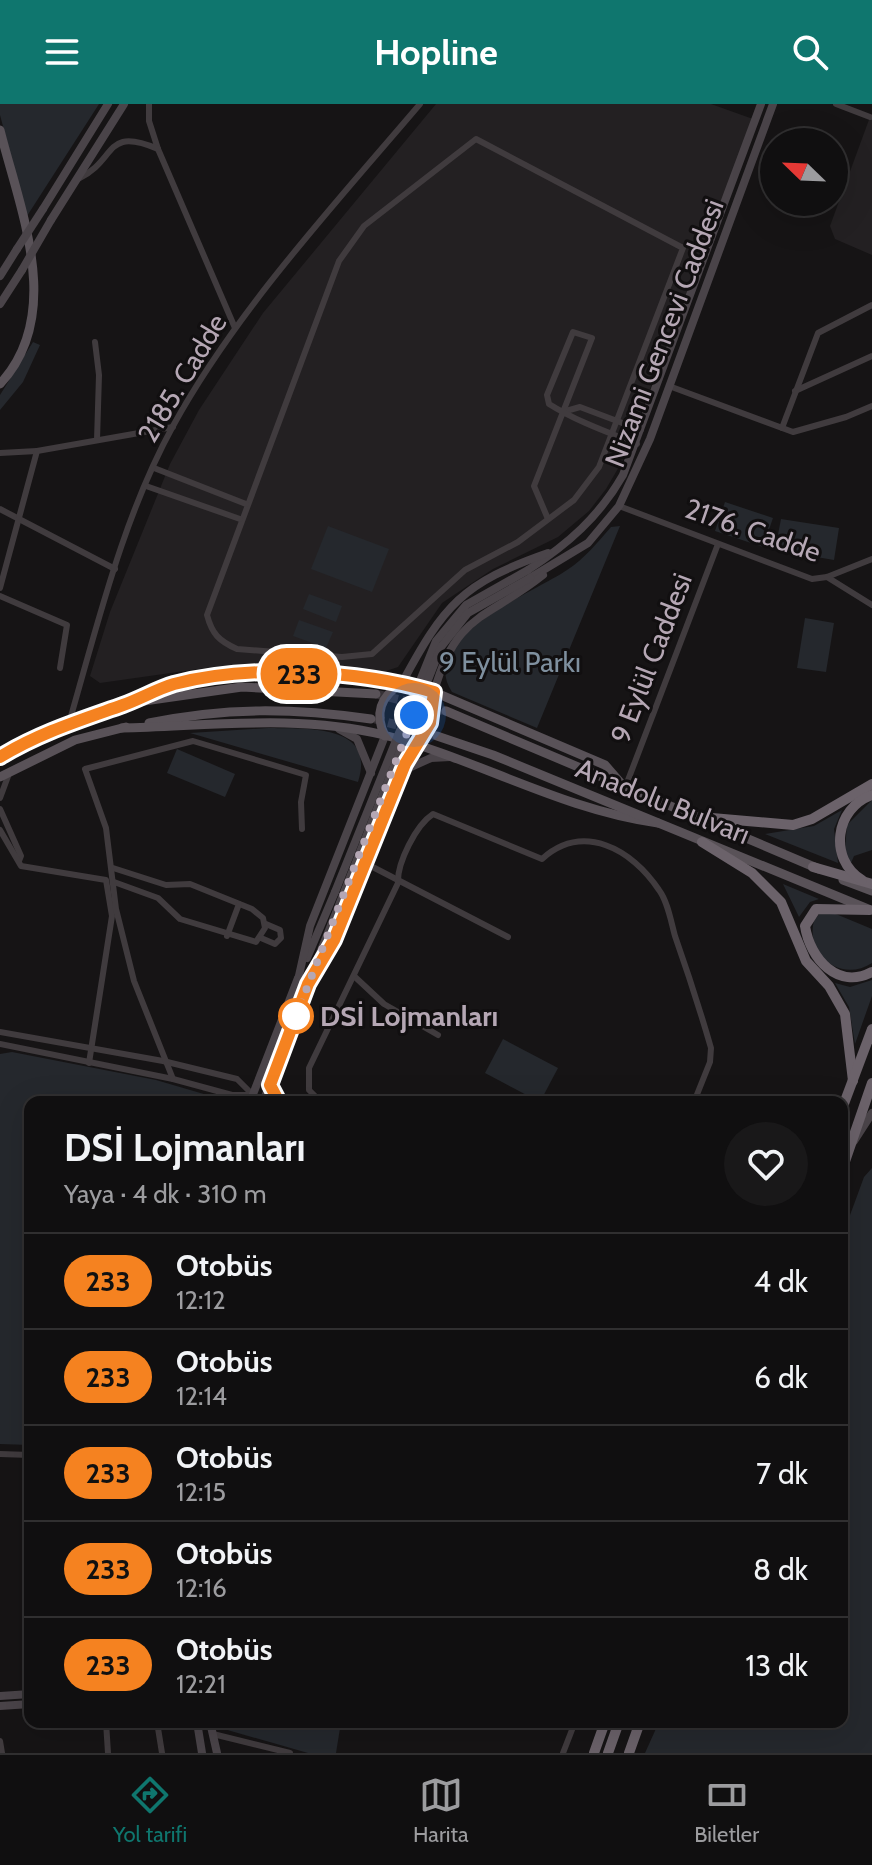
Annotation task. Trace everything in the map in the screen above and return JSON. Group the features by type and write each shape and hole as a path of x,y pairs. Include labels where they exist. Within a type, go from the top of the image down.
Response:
{"highway":[{"path":"689,816 793,825 812,819 872,784"},
{"path":"867,882 847,868 839,840 850,809 872,795"},
{"path":"702,842 752,873 781,902 806,961 829,986 845,1014 853,1081"},
{"path":"813,867 867,882"},
{"path":"871,910 816,909 805,926 811,951 829,971 852,978 872,972"},
{"path":"847,1096 872,1029"},
{"path":"848,1154 872,1083"},
{"path":"594,1753 603,1728"},
{"path":"608,1753 617,1728"},
{"path":"629,1753 638,1728"}],"main road":[{"path":"0,130 31,266 36,308 28,340 0,384"},
{"path":"0,757 69,723 172,685 251,674 402,683 434,692 605,765 625,788"},
{"path":"385,736 378,716 382,703 391,690 402,683"},
{"path":"126,704 242,687 376,694"},
{"path":"416,744 432,718 434,692"},
{"path":"0,777 75,740 199,712 265,708 371,719"},
{"name":"Anadolu Bulvarı","path":"446,711 872,891"},
{"path":"122,728 284,721 327,725 416,744 615,817 658,823"},
{"name":"Anadolu Bulvarı","path":"437,736 871,910"}],"street":[{"path":"0,276 108,104"},
{"path":"0,304 124,104"},
{"path":"149,104 149,121 158,149 235,328"},
{"name":"2185. Cadde","path":"69,723 115,569 146,486 173,427 235,328 420,104"},
{"name":"Nizami Gencevi Caddesi","path":"339,894 409,714 454,627 560,549 610,498 637,444 761,104"},
{"name":"Nizami Gencevi Caddesi","path":"434,692 443,661 465,627 487,610 523,591 588,543 619,506 669,386 773,104"},
{"path":"836,104 870,117"},
{"path":"476,139 683,248 617,422 599,467 574,500 518,542 465,570 372,654 342,657 237,649 212,633 207,615 240,519 339,261 364,226 476,139"},
{"path":"78,179 95,170 108,151 122,141 136,140 158,149"},
{"path":"782,428 818,333 872,305"},
{"path":"548,519 534,486 566,411 592,338 573,332 547,395 549,404 566,411 576,419 637,444"},
{"path":"95,342 99,375 97,440"},
{"path":"795,391 872,356"},
{"path":"669,386 793,432 872,406"},
{"path":"566,411 580,407 642,430"},
{"path":"0,453 37,451 173,427"},
{"path":"0,588 16,518 37,451"},
{"path":"154,468 246,504"},
{"path":"146,486 240,519"},
{"name":"2176. Cadde","path":"619,506 812,579 827,577 872,559"},
{"path":"0,509 115,569"},
{"name":"9 Eylül Caddesi","path":"625,788 718,544"},
{"name":"Nizami Gencevi Caddesi","path":"402,683 448,607 485,580 560,549"},
{"name":"Nizami Gencevi Caddesi","path":"529,574 566,557"},
{"path":"827,577 872,605"},
{"path":"0,596 67,625 60,668"},
{"path":"327,725 357,739 371,773"},
{"path":"298,980 310,926 385,736"},
{"path":"173,1079 134,981 116,909 106,828 85,769 193,741 306,775 301,802 302,829"},
{"path":"308,984 334,940 416,744"},
{"path":"402,772 431,758 455,757"},
{"path":"0,798 10,771"},
{"path":"0,809 21,856 19,861"},
{"path":"315,1096 309,1090 309,1068 398,883 398,872 424,820 433,814 542,859 565,842 581,839 622,853 661,891 711,1048 710,1062 696,1096"},
{"path":"0,830 14,859 21,866 106,880 112,916 89,1063"},
{"path":"365,863 398,883 508,937"},
{"path":"113,868 166,885 190,884 255,911 266,924 280,930 281,938 275,944 261,938"},
{"path":"114,882 158,898 177,917 227,936 253,943 261,938 266,924"},
{"path":"253,1096 298,980 339,894"},
{"path":"268,1096 339,894"},
{"path":"227,936 239,904"},
{"path":"354,976 384,1004 438,1035"},
{"path":"0,1032 166,1062 237,1079 250,1096"},
{"path":"0,1044 173,1079 239,1096"},
{"path":"270,1085 276,1096"},
{"path":"853,1141 872,1113"},
{"path":"0,1454 24,1455"},
{"path":"0,1696 24,1694"},
{"path":"0,1706 24,1704"},
{"path":"106,1728 108,1753"},
{"path":"158,1728 162,1753"},
{"path":"198,1728 202,1753"},
{"path":"212,1728 217,1753"},
{"path":"563,1753 573,1728"},
{"path":"213,1734 290,1753"},
{"path":"0,1741 2,1753"}],"shaded area":[{"path":"436,104 711,104 753,119 623,460 589,511 558,537 493,569 442,603 398,667 386,671 220,666 100,683 90,676 110,612 170,464 199,410 263,313"},
{"path":"870,117 872,255 835,239 830,226 834,216 848,216 848,177"}],"green space":[{"path":"0,104 99,104 27,216 0,115"},
{"path":"33,342 40,345 23,382 0,410 0,395"},
{"path":"725,502 773,518 763,547 715,531"},
{"path":"781,519 839,528 834,560 775,550"},
{"path":"328,526 389,549 372,592 311,569"},
{"name":"9 Eylül Parkı","path":"620,526 537,728 452,692 445,672 450,653 464,635 507,604 573,566 611,527"},
{"path":"309,594 342,606 336,622 303,609"},
{"path":"805,618 834,623 826,672 797,668"},
{"path":"299,620 333,632 326,648 293,636"},
{"path":"268,728 318,730 348,739 357,749 361,763 358,782 190,733"},
{"path":"177,749 235,774 225,797 167,773"},
{"path":"872,800 872,850 854,856 850,865 845,849 847,825"},
{"path":"842,810 834,829 838,863 765,834 814,826"},
{"path":"783,884 819,899 810,902 799,917"},
{"path":"831,912 872,929 872,963 848,970 828,962 820,954 813,933 814,921 819,914"},
{"path":"872,980 872,996 855,1044 849,1007 835,983 850,987"},
{"path":"503,1039 558,1068 543,1096 529,1096 485,1073"},
{"path":"12,1052 156,1080 211,1096 24,1096 24,1445 0,1444 0,1054"},
{"path":"872,1168 872,1753 645,1753 656,1728 848,1728 848,1221 864,1177"},
{"path":"340,1728 336,1753 308,1753 224,1729"}],"tunnel":[{"path":"376,694 446,711"},
{"path":"375,719 437,736"}],"bus line":[{"name":"233","path":"0,757 69,723 172,685 209,678 251,674 367,678 434,692 430,723 412,749 334,940 308,984 270,1085 274,1096"}],"place":[{"name":"DSİ Lojmanları","path":"296,1016"}],"route":[{"path":"296,1016 414,715"}]}
